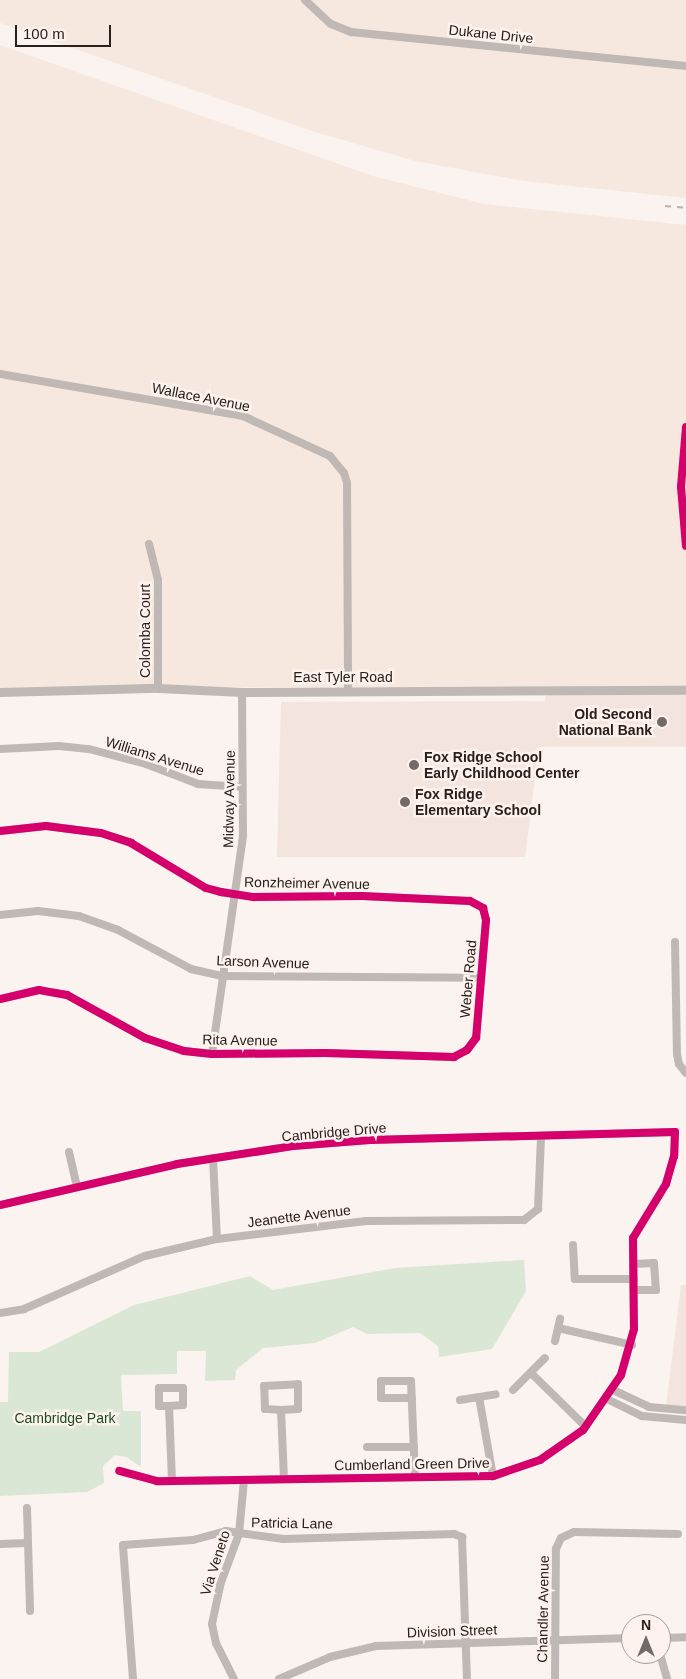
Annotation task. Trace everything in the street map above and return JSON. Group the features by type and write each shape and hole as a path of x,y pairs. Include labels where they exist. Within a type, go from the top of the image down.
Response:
{"street":[{"name":"Dukane Drive","path":"305,0 331,24 351,32 686,66"},
{"name":"Wallace Avenue","path":"0,374 243,416 330,456 344,472 347,483 348,691"},
{"name":"Colomba Court","path":"149,544 158,580 158,688"},
{"name":"East Tyler Road","path":"0,692 158,688 242,692 686,690"},
{"name":"Midway Avenue","path":"212,1054 221,976 243,835 242,692"},
{"name":"Williams Avenue","path":"0,749 59,746 88,749 136,761 198,784 242,787"},
{"name":"Ronzheimer Avenue","path":"0,831 46,826 102,833 156,856 206,888 233,894 372,896 470,901 479,906"},
{"name":"Weber Road","path":"463,1052 476,1038 486,920 483,908 479,906"},
{"name":"Larson Avenue","path":"0,915 38,911 79,916 118,930 192,969 221,976 480,978"},
{"path":"675,942 677,1054 679,1064 686,1073"},
{"name":"Rita Avenue","path":"0,999 39,990 67,995 162,1045 212,1054 326,1053 454,1056 463,1052"},
{"name":"Cambridge Drive","path":"0,1205 213,1158 370,1140 675,1132"},
{"name":"Cumberland Green Drive","path":"119,1471 157,1481 493,1476 540,1460 586,1427 613,1390 632,1345 633,1238 666,1184 674,1156 675,1132"},
{"name":"Jeanette Avenue","path":"0,1313 24,1309 145,1256 217,1239 366,1221 524,1220 538,1209 541,1137"},
{"path":"69,1152 77,1187"},
{"path":"213,1158 217,1239"},
{"path":"573,1245 575,1279 634,1279"},
{"path":"634,1264 654,1264 656,1290 634,1290"},
{"path":"555,1341 560,1319"},
{"path":"558,1328 632,1345"},
{"path":"513,1390 545,1358"},
{"path":"531,1372 586,1427"},
{"path":"412,1398 381,1398 380,1382 411,1381 412,1398 415,1476"},
{"path":"298,1384 298,1409 281,1410 264,1409 264,1386 298,1384"},
{"path":"613,1390 649,1407 686,1410"},
{"path":"460,1400 496,1394"},
{"path":"478,1397 493,1476"},
{"path":"607,1399 642,1416 686,1420"},
{"path":"169,1406 172,1481"},
{"path":"281,1410 284,1479"},
{"path":"367,1447 414,1447"},
{"name":"Via Veneto","path":"234,1679 216,1643 212,1624 220,1585 239,1534 244,1480"},
{"path":"27,1508 30,1611"},
{"name":"Patricia Lane","path":"133,1679 123,1544 193,1540 226,1531 283,1538 454,1534 462,1537 466,1643"},
{"name":"Chandler Avenue","path":"554,1679 556,1549 561,1538 574,1532 678,1534"},
{"path":"0,1544 28,1544"},
{"path":"671,1638 686,1637"},
{"name":"Division Street","path":"279,1679 290,1677 330,1657 360,1649 466,1643 621,1638"},
{"path":"466,1643 467,1679"},
{"path":"663,1664 667,1679"}],"shaded area":[{"path":"0,0 686,0 686,198 523,181 415,161 315,132 0,23"},
{"path":"0,45 373,176 484,204 686,225 686,686 0,688"},
{"name":"Fox Ridge Elementary School","path":"686,693 686,747 539,747 525,857 277,857 281,702 545,701 546,694"},
{"path":"681,1285 686,1285 686,1408 666,1407"}],"green space":[{"name":"Cambridge Park","path":"524,1260 526,1291 492,1349 439,1357 438,1346 420,1333 367,1334 353,1327 315,1343 263,1348 236,1370 235,1380 205,1381 206,1351 177,1351 177,1374 121,1375 123,1411 141,1411 141,1467 126,1457 115,1455 103,1466 104,1483 87,1492 0,1496 0,1402 8,1402 9,1352 39,1352 134,1305 250,1276 273,1290 395,1268"}],"railway":[{"path":"665,206 686,208"}],"cycle path":[{"path":"686,427 681,487 686,546"},
{"path":"0,831 46,826 101,833 131,843 206,888 221,892 254,897 362,896 470,901 483,908 486,920 476,1038 467,1050 454,1057 326,1053 212,1054 184,1051 145,1038 67,995 39,990 0,999"},
{"path":"0,1205 177,1164 293,1146 370,1140 675,1132 674,1156 666,1184 633,1238 634,1329 621,1375 583,1430 540,1460 493,1476 157,1481 119,1471"}],"place":[{"name":"Old Second National Bank","path":"662,722"},
{"name":"Fox Ridge School Early Childhood Center","path":"414,765"},
{"name":"Fox Ridge Elementary School","path":"405,802"}]}
